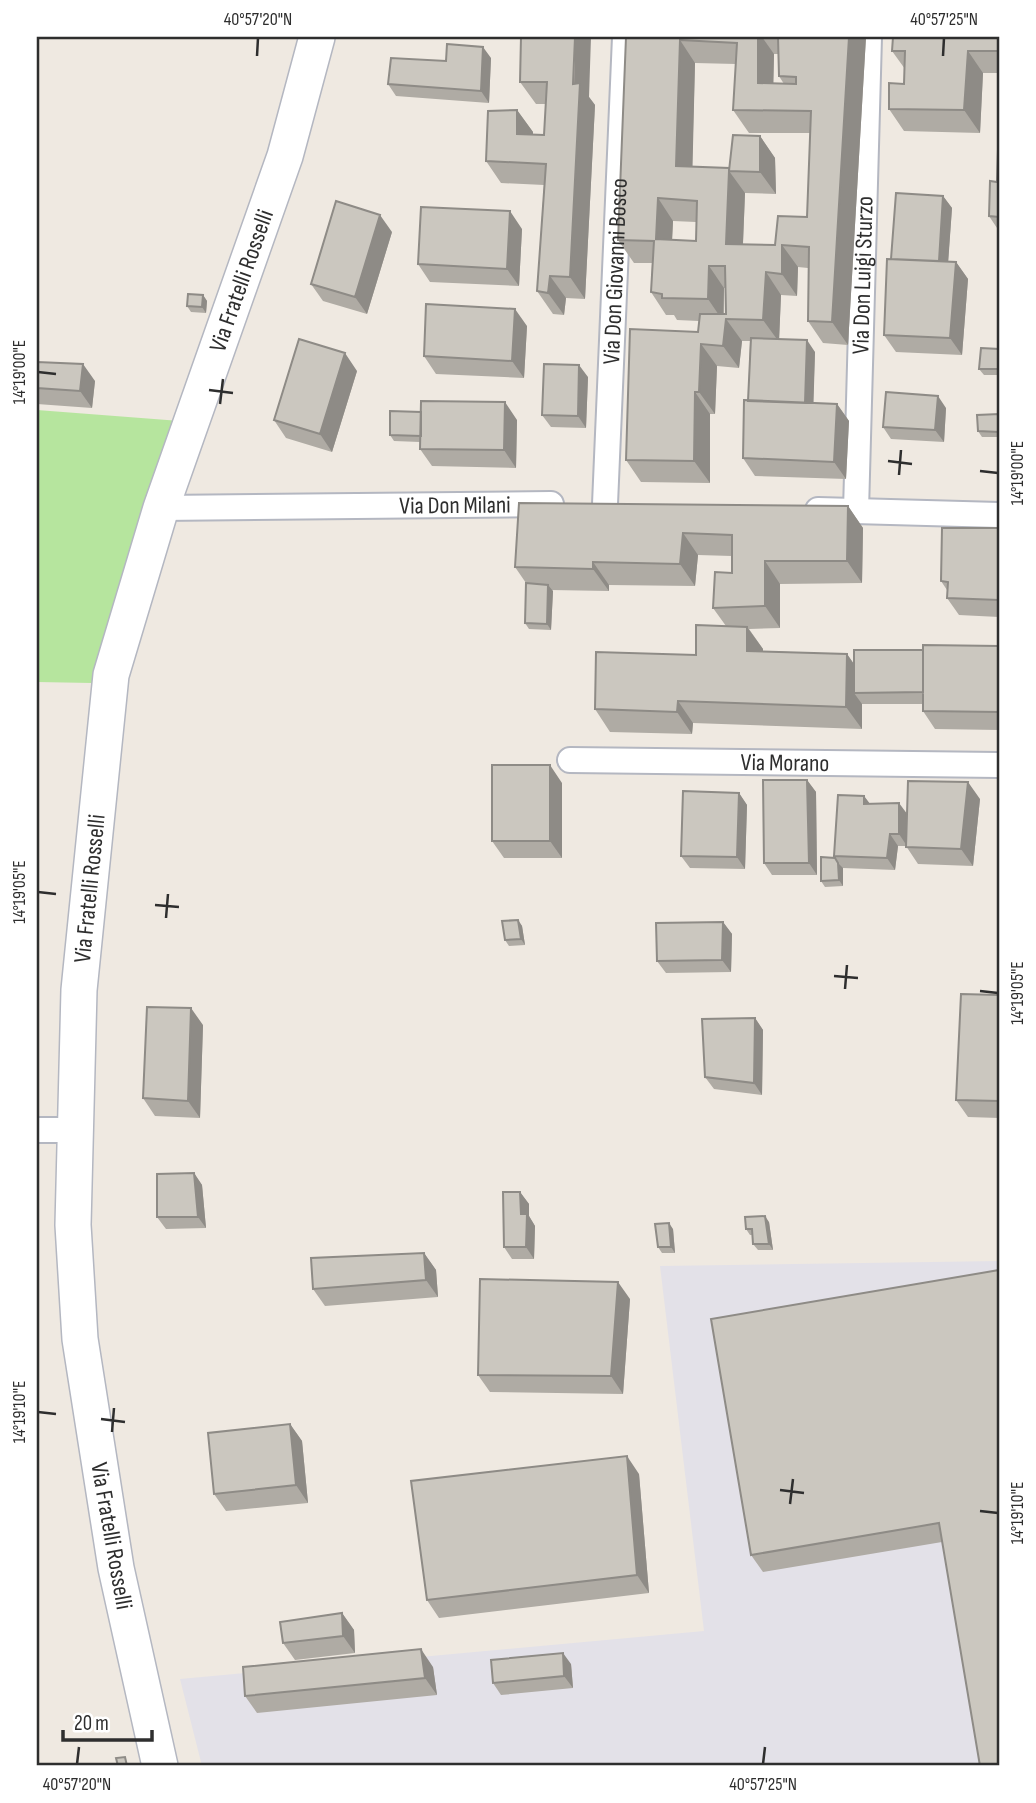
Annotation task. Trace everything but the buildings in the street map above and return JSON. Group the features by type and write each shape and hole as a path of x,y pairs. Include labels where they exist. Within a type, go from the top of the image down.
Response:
{"main road":[{"name":"Via Fratelli Rosselli","path":"160,1766 116,1568 80,1339 73,1225 79,990 111,675 161,508 285,156 317,37"}],"street":[{"name":"Via Don Giovanni Bosco","path":"605,505 625,37"},
{"name":"Via Don Luigi Sturzo","path":"856,511 869,37"},
{"name":"Via Don Milani","path":"161,508 631,505"},
{"path":"788,509 999,515"},
{"name":"Via Morano","path":"570,760 999,765"},
{"path":"37,1130 75,1130"}],"shaded area":[{"path":"999,1261 999,1766 202,1766 180,1679 704,1631 660,1266"}],"green space":[{"path":"37,410 180,421 92,683 37,682"}]}
